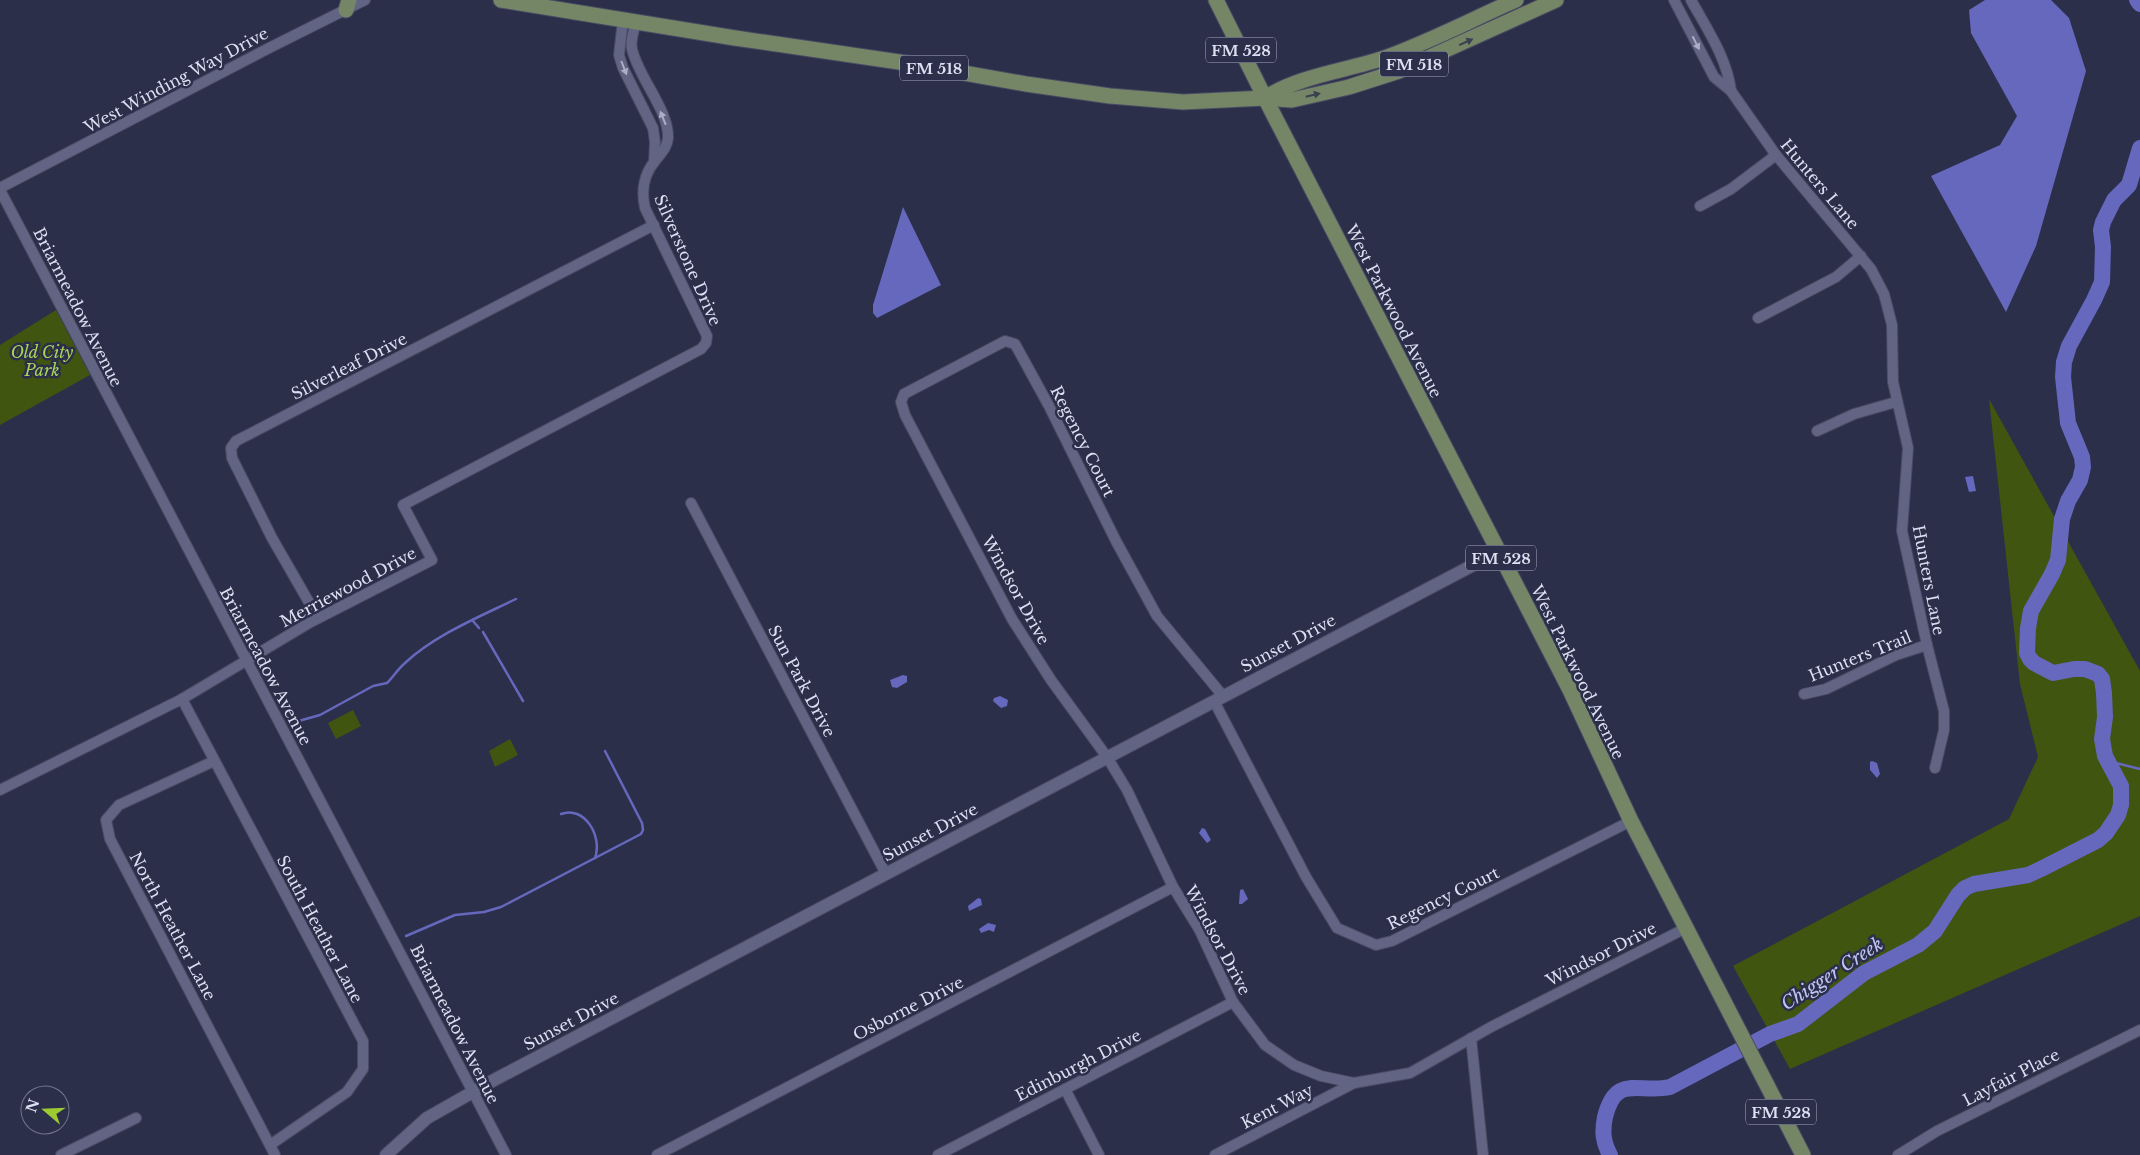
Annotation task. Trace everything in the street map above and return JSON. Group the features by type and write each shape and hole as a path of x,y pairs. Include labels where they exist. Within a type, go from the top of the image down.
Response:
{"main road":[{"name":"FM 518","path":"501,0 913,64 1026,84 1110,96 1183,102 1265,98 1292,100 1349,87 1399,71 1556,0"},
{"name":"FM 528","path":"1216,0 1265,98"},
{"name":"FM 518","path":"1265,98 1282,86 1387,57 1467,24 1516,0"},
{"name":"West Parkwood Avenue","path":"1265,98 1570,690 1631,822 1803,1155"}],"street":[{"name":"West Winding Way Drive","path":"0,189 347,5 366,0"},
{"name":"Hunters Lane","path":"1674,0 1714,77 1731,91 1776,155 1830,222 1861,256 1878,280 1889,308 1892,325 1893,382 1896,402 1908,448 1902,531 1927,645 1944,710 1944,730 1935,768"},
{"name":"Hunters Lane","path":"1692,0 1726,67 1731,91"},
{"name":"Silverstone Drive","path":"629,21 632,48 646,83 666,121 668,139 664,152 654,162 644,181 642,195 645,208 705,331 707,336 706,343"},
{"name":"Silverstone Drive","path":"629,21 619,55 633,89 653,128 655,142 654,162"},
{"path":"633,89 646,83"},
{"path":"1700,206 1731,189 1776,155"},
{"name":"Briarmeadow Avenue","path":"0,189 506,1155"},
{"name":"Silverleaf Drive","path":"318,618 272,538 232,458 231,448 236,441 654,225"},
{"path":"1758,318 1836,277 1861,256"},
{"name":"Regency Court","path":"919,441 905,414 902,402 904,394 1005,341 1015,344 1049,406 1116,541 1157,616 1219,698 1306,877 1336,928 1376,945 1392,941 1631,822"},
{"name":"Merriewood Drive","path":"0,790 182,699 318,618 432,560 403,504 694,354 706,343"},
{"path":"1818,431 1854,414 1896,402"},
{"name":"Windsor Drive","path":"919,441 1012,619 1051,680 1107,757 1127,790 1173,887 1199,929 1233,1002 1265,1045 1294,1065 1321,1076 1354,1083 1410,1073 1472,1038 1686,928"},
{"name":"Sun Park Drive","path":"691,503 886,874"},
{"name":"Sunset Drive","path":"386,1155 427,1118 474,1092 1498,552"},
{"name":"Hunters Trail","path":"1804,694 1826,689 1896,655 1927,645"},
{"name":"South Heather Lane","path":"182,699 363,1041 363,1069 347,1092 270,1145"},
{"name":"North Heather Lane","path":"214,761 120,805 106,820 110,839 275,1155"},
{"name":"Osborne Drive","path":"657,1155 1173,887"},
{"name":"Edinburgh Drive","path":"938,1155 951,1152 1065,1089 1233,1002"},
{"name":"Layfair Place","path":"1898,1155 1937,1130 2140,1030"},
{"path":"1472,1038 1483,1155"},
{"name":"Kent Way","path":"1215,1155 1354,1083"},
{"path":"1065,1089 1099,1155"},
{"path":"61,1155 136,1118"}],"green space":[{"name":"Old City Park","path":"56,310 90,375 0,425 0,345"},
{"path":"1989,399 2140,671 2140,916 1790,1069 1733,966 2009,819 2038,757 2020,684"},
{"path":"353,710 361,726 336,739 328,723"},
{"path":"510,739 518,755 495,767 489,751"}],"shaded area":[{"path":"1985,0 2051,0 2069,18 2086,71 2036,246 2006,312 1931,176 2000,145 2017,116 1971,33 1969,10"},
{"path":"903,207 941,285 877,318 873,313 873,305"},
{"path":"1973,476 1976,491 1969,492 1965,477"},
{"path":"903,675 907,676 907,682 897,688 892,687 890,680"},
{"path":"1000,696 1008,700 1007,706 1001,708 993,701 994,698"},
{"path":"1870,762 1877,763 1880,774 1877,778 1870,770"},
{"path":"1202,828 1205,829 1211,840 1207,843 1199,833"},
{"path":"1243,889 1248,899 1239,904 1240,890"},
{"path":"978,898 981,899 982,905 969,911 968,906"},
{"path":"988,923 996,925 994,932 989,930 981,933 979,929"}],"waterway":[{"name":"Chigger Creek","path":"2137,0 2140,4"},
{"name":"Chigger Creek","path":"1610,1155 1604,1137 1605,1117 1615,1095 1622,1090 1670,1087 1770,1034 1798,1024 1864,973 1918,945 1935,931 1958,895 1965,888 1974,884 2028,875 2041,869 2098,840 2106,833 2118,815 2121,805 2121,786 2105,756 2102,739 2105,717 2102,679 2098,674 2085,669 2053,673 2034,663 2027,653 2031,611 2058,560 2062,519 2068,501 2080,480 2083,467 2082,457 2068,423 2063,377 2064,362 2069,346 2102,282 2103,247 2101,230 2103,222 2114,200 2129,185 2140,148"},
{"path":"295,722 320,715 373,686 387,683 405,663 430,644 458,627 516,599"},
{"path":"473,621 479,628"},
{"path":"483,632 523,701"},
{"path":"406,936 455,915 484,912 501,907 641,834 643,830 642,823 605,751"},
{"path":"2108,761 2140,769"},
{"path":"561,814 569,812 577,814 590,824 596,841 595,858"}]}
